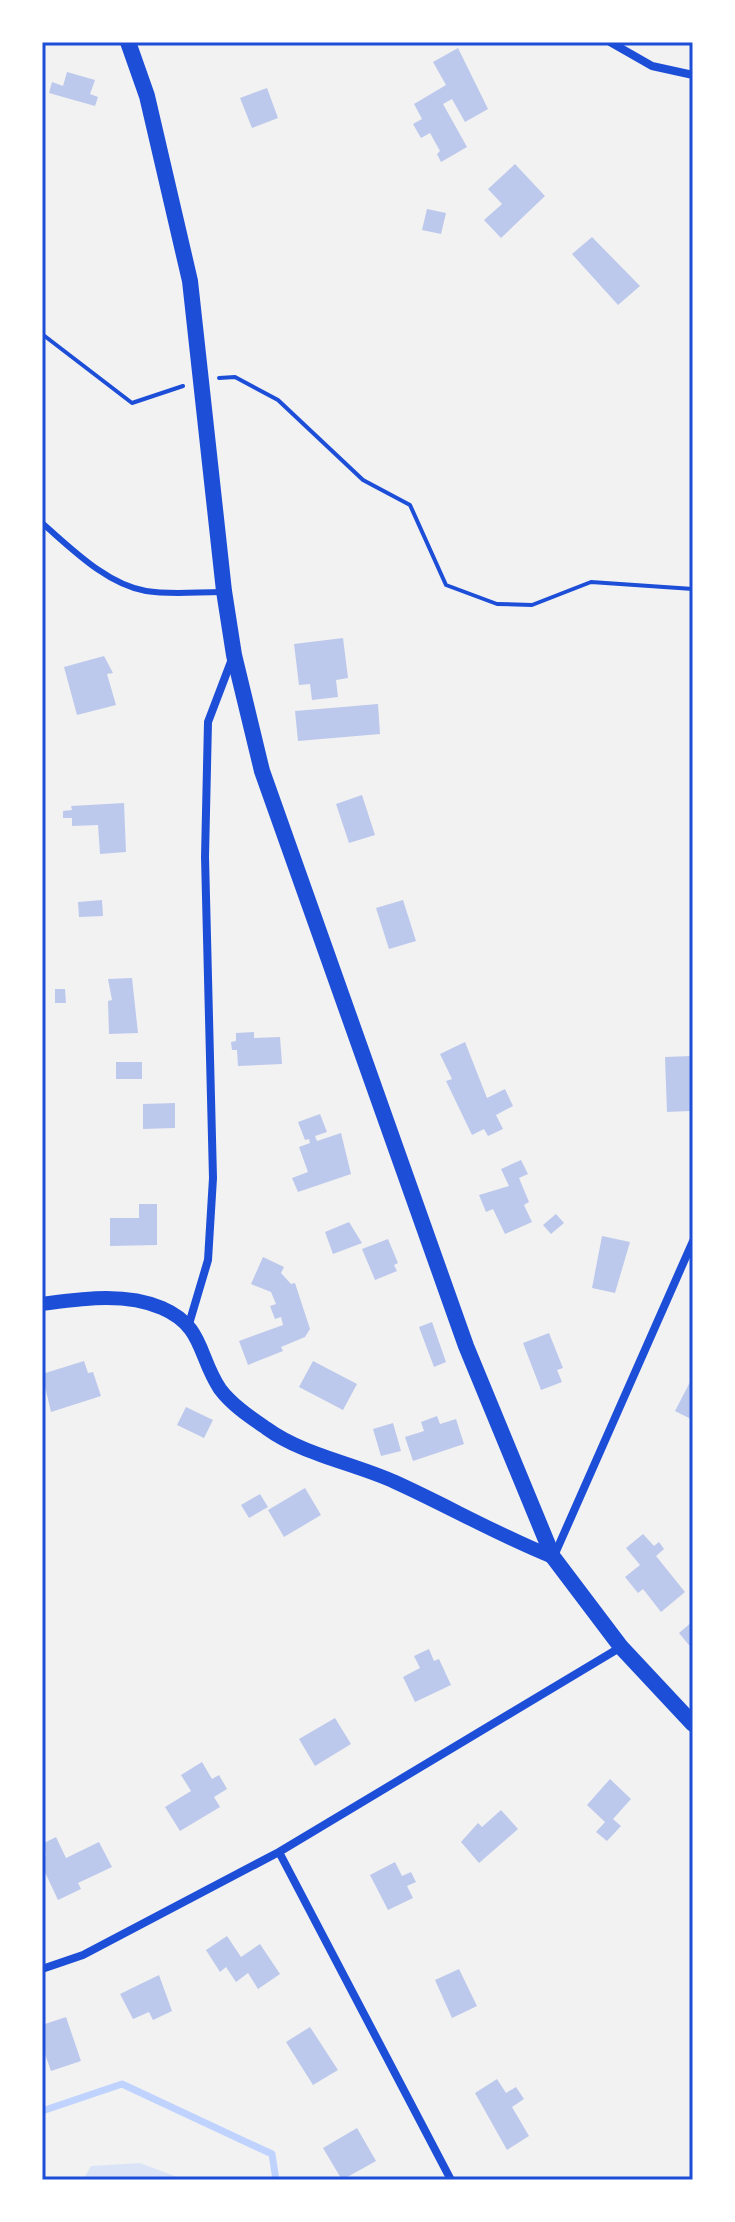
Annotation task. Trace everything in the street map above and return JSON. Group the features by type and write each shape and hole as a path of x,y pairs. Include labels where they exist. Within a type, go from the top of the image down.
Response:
{"main road":[{"path":"128,42 147,96 190,281 224,591 234,655 262,771 466,1346 553,1557 621,1647 693,1724"}],"street":[{"path":"610,42 652,66 693,75"},
{"path":"189,1324 208,1260 213,1178 205,857 208,722 221,681 234,655"},
{"path":"42,1304 110,1298 161,1308 189,1324 220,1388 268,1431 318,1454 394,1481 494,1533 553,1557 693,1241"},
{"path":"42,1969 83,1955 279,1852 621,1647"},
{"path":"279,1852 451,2180"}],"lane":[{"path":"42,523 82,558 125,584 167,593 224,591"}],"path":[{"path":"42,334 132,403 201,380 235,377 278,400 363,480 410,505 446,585 497,604 532,605 591,582 693,589"}],"shaded area":[{"path":"140,2163 185,2180 83,2180 91,2166"}],"building":[{"path":"458,48 488,109 465,122 452,99 443,104 467,147 441,162 437,154 440,151 430,133 421,138 413,124 422,119 414,104 446,85 433,62"},
{"path":"67,72 95,80 90,94 98,97 95,106 49,93 52,82 63,86"},
{"path":"267,88 278,118 252,128 240,98"},
{"path":"515,164 545,196 501,238 484,220 502,204 488,189"},
{"path":"427,209 446,213 441,234 422,230"},
{"path":"592,237 640,286 618,305 572,254"},
{"path":"343,638 348,678 336,680 338,697 312,700 310,684 299,685 294,644"},
{"path":"104,656 113,673 107,674 116,705 77,715 64,667"},
{"path":"378,704 380,734 298,741 295,711"},
{"path":"362,795 375,835 349,843 336,804"},
{"path":"124,803 126,852 100,854 98,825 72,826 72,818 63,818 63,811 72,810 71,806"},
{"path":"102,900 103,916 79,917 78,902"},
{"path":"403,900 416,941 389,949 376,908"},
{"path":"132,978 138,1033 109,1034 108,1001 112,1000 108,979"},
{"path":"55,989 65,989 66,1003 55,1003"},
{"path":"254,1032 254,1038 280,1037 282,1064 238,1066 237,1050 232,1050 231,1042 236,1041 236,1033"},
{"path":"465,1042 487,1098 505,1089 513,1106 496,1115 503,1129 488,1136 484,1129 472,1135 446,1081 452,1079 440,1054"},
{"path":"691,1056 690,1111 667,1112 665,1057"},
{"path":"116,1062 142,1062 142,1079 116,1079"},
{"path":"175,1103 175,1128 143,1129 143,1104"},
{"path":"320,1114 327,1132 315,1136 317,1141 341,1133 351,1174 298,1192 292,1178 308,1172 299,1147 310,1143 309,1139 305,1140 298,1122"},
{"path":"521,1160 528,1174 519,1178 529,1202 524,1205 532,1222 505,1234 493,1209 486,1212 479,1195 509,1186 501,1169"},
{"path":"139,1204 157,1204 157,1245 110,1246 110,1218 139,1218"},
{"path":"556,1214 564,1223 551,1234 543,1225"},
{"path":"349,1222 362,1243 333,1254 325,1232"},
{"path":"602,1236 630,1242 615,1293 592,1288"},
{"path":"388,1239 398,1263 394,1265 397,1271 375,1280 362,1249"},
{"path":"263,1257 284,1267 281,1273 291,1284 295,1283 310,1329 305,1337 281,1347 283,1351 248,1365 239,1341 283,1325 281,1317 275,1319 270,1306 276,1304 271,1292 251,1284"},
{"path":"432,1322 446,1362 434,1367 419,1327"},
{"path":"549,1333 563,1368 557,1370 562,1382 541,1390 523,1343"},
{"path":"84,1361 88,1373 93,1372 101,1396 51,1412 42,1374"},
{"path":"313,1361 357,1384 343,1410 299,1387"},
{"path":"690,1382 693,1383 693,1420 675,1411"},
{"path":"186,1407 213,1420 204,1438 177,1425"},
{"path":"437,1416 440,1424 456,1419 464,1444 413,1461 405,1437 424,1431 421,1422"},
{"path":"393,1423 401,1451 381,1456 373,1429"},
{"path":"305,1488 321,1515 284,1537 268,1510"},
{"path":"260,1494 268,1507 249,1518 241,1505"},
{"path":"643,1534 654,1546 659,1542 664,1549 656,1556 685,1592 661,1612 643,1589 638,1593 625,1577 640,1565 626,1548"},
{"path":"693,1621 693,1650 679,1633"},
{"path":"429,1649 434,1661 439,1659 451,1685 415,1702 403,1677 420,1668 414,1656"},
{"path":"335,1718 351,1744 315,1766 299,1739"},
{"path":"202,1762 212,1779 219,1775 227,1789 214,1797 220,1807 180,1831 165,1807 191,1791 181,1775"},
{"path":"610,1779 631,1799 613,1819 621,1826 607,1841 596,1832 605,1822 587,1805"},
{"path":"501,1810 518,1829 479,1863 461,1842 478,1823 482,1827"},
{"path":"56,1837 66,1858 99,1842 112,1867 78,1883 81,1889 58,1900 42,1866 42,1858 46,1855 42,1844"},
{"path":"395,1862 402,1876 411,1872 416,1882 407,1886 413,1898 388,1910 370,1875"},
{"path":"227,1936 241,1957 260,1944 280,1974 258,1989 248,1973 236,1982 226,1967 220,1972 206,1950"},
{"path":"459,1969 477,2006 452,2018 435,1980"},
{"path":"159,1975 172,2011 153,2020 149,2012 133,2019 120,1994"},
{"path":"66,2017 81,2061 51,2071 45,2054 42,2055 42,2025"},
{"path":"310,2027 338,2070 313,2085 286,2042"},
{"path":"497,2079 506,2093 516,2087 524,2099 512,2107 529,2136 507,2150 475,2093"},
{"path":"357,2128 376,2161 342,2180 323,2148"}],"waterway":[{"path":"42,2111 122,2084 272,2154 276,2180"}]}
